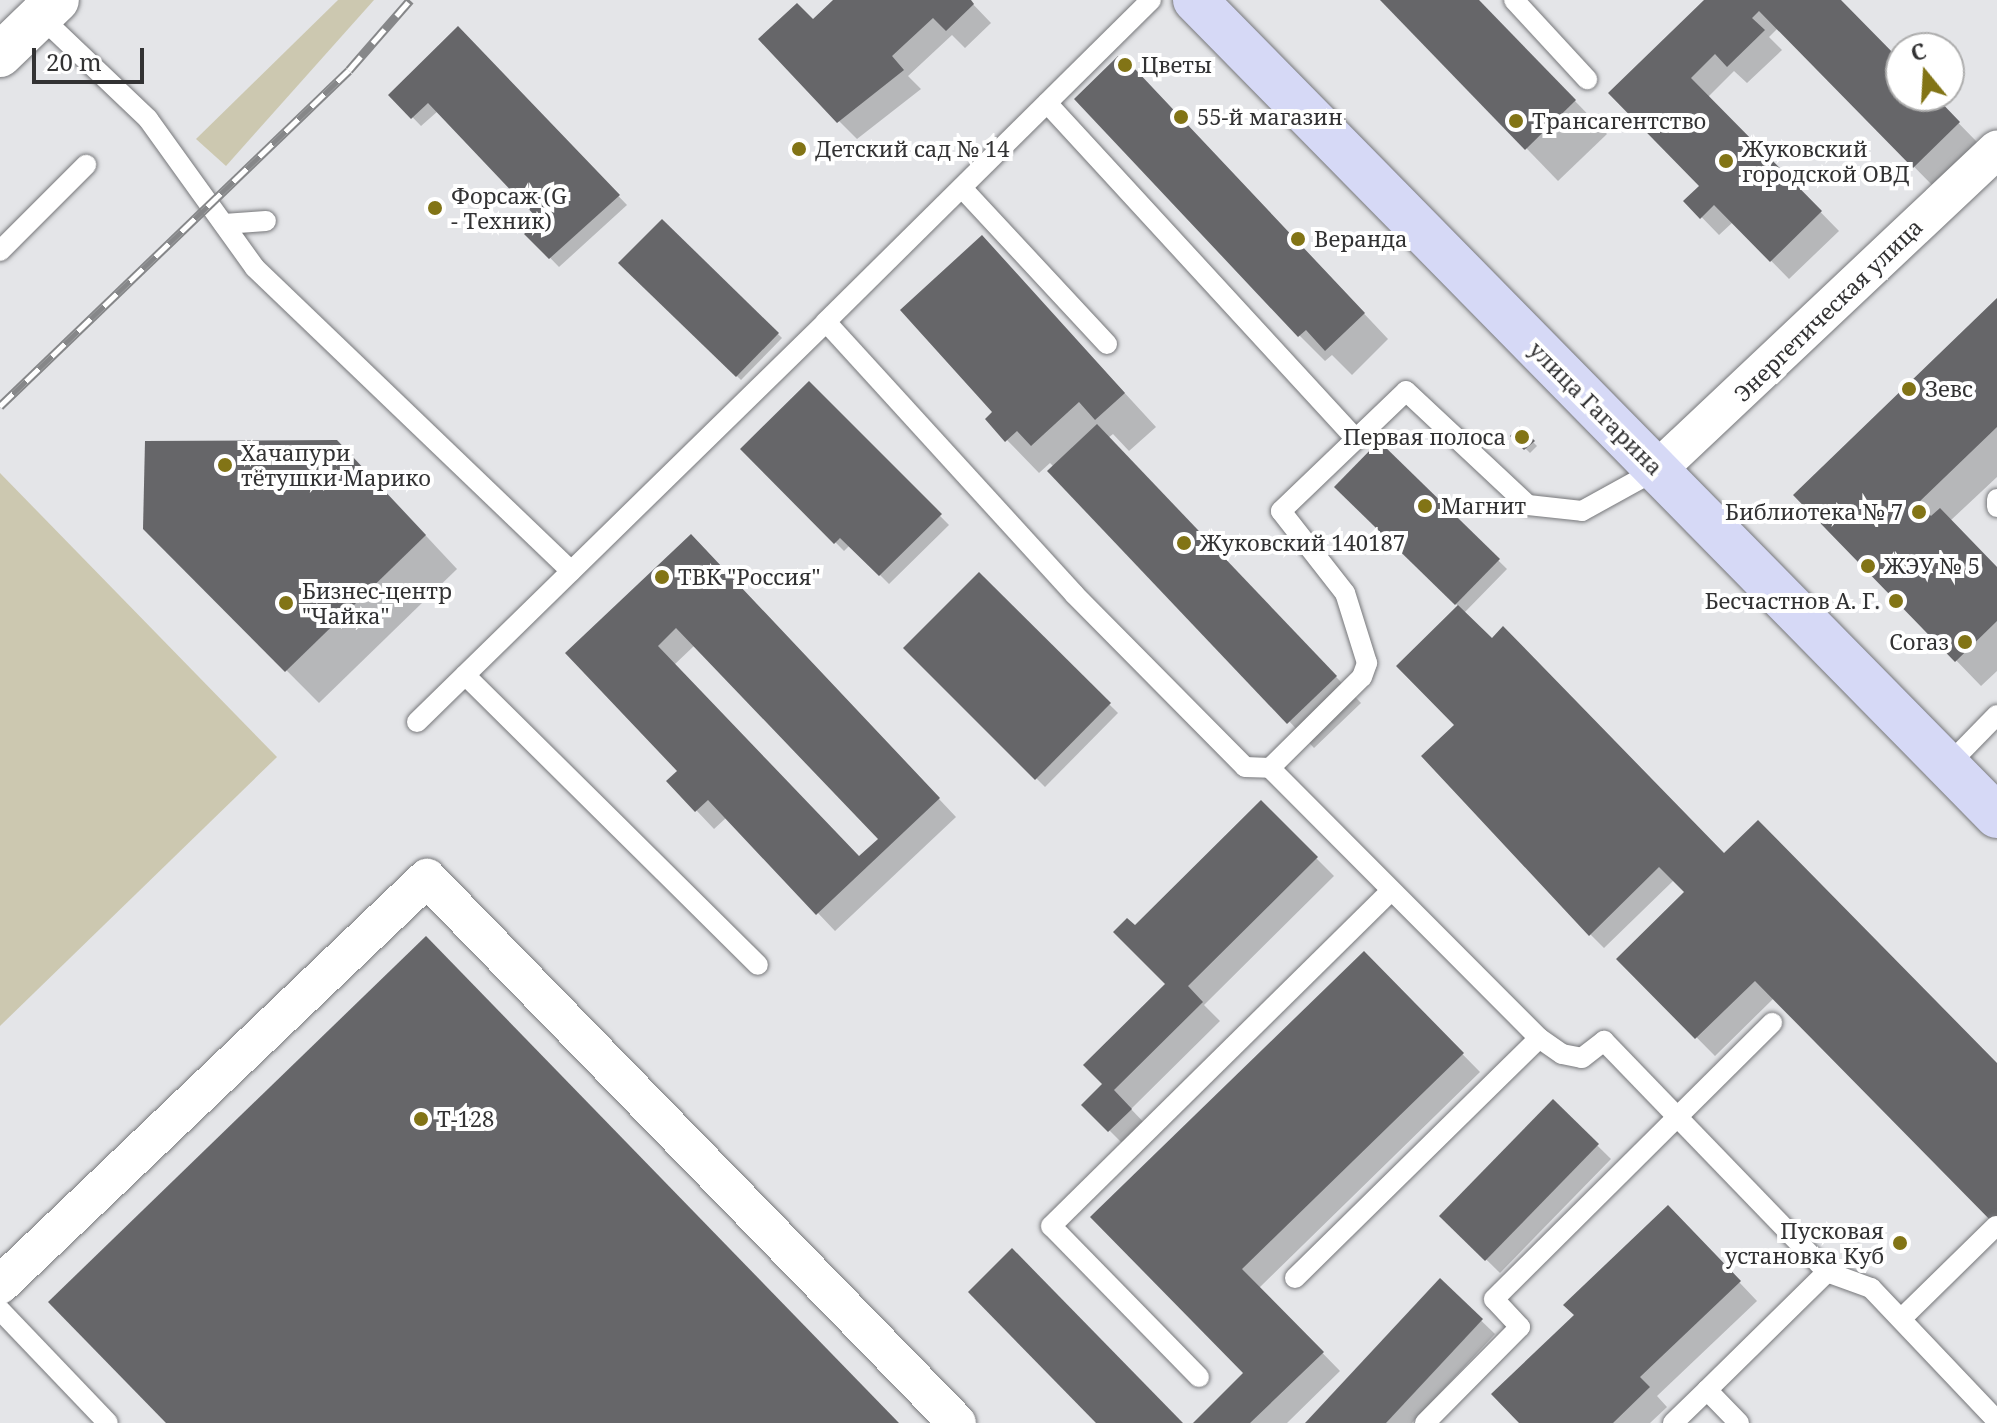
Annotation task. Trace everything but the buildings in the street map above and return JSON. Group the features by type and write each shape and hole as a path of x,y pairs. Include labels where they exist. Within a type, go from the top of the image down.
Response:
{"main road":[{"name":"улица Гагарина","path":"1195,0 1997,816"},
{"path":"0,55 49,8"}],"street":[{"name":"Энергетическая улица","path":"1658,469 1997,149"},
{"path":"0,1285 427,878 957,1423"}],"lane":[{"path":"417,722 1151,0"},
{"path":"1514,0 1587,79"},
{"path":"49,8 148,119 255,268 571,571"},
{"path":"1047,103 1356,439"},
{"path":"0,251 86,165"},
{"path":"962,188 1107,344"},
{"path":"224,224 266,221"},
{"path":"826,322 1074,594 1245,767 1270,768 1539,1038 1562,1054 1582,1058 1604,1041 1827,1272 1871,1288 1997,1421"},
{"path":"1270,768 1362,677 1367,663 1345,593 1281,511 1406,391 1528,505 1582,511 1658,469"},
{"path":"1997,499 1997,507"},
{"path":"465,675 758,965"},
{"path":"1948,765 1997,715"},
{"path":"1199,1377 1051,1226 1391,891"},
{"path":"1425,1423 1520,1327 1494,1299 1772,1023"},
{"path":"1295,1278 1539,1038"},
{"path":"1901,1319 1996,1226"},
{"path":"1673,1423 1827,1272"},
{"path":"0,1310 108,1423"},
{"path":"1707,1390 1739,1423"}],"shaded area":[{"path":"338,0 374,0 226,166 196,139"},
{"path":"0,473 277,757 0,1026"}],"railway":[{"path":"0,406 349,70 410,0"}],"place":[{"name":"Цветы","path":"1125,65"},
{"name":"55-й магазин","path":"1181,117"},
{"name":"Трансагентство","path":"1516,121"},
{"name":"Детский сад № 14","path":"799,149"},
{"name":"Жуковский городской ОВД","path":"1726,161"},
{"name":"Форсаж (G - Техник)","path":"435,208"},
{"name":"Веранда","path":"1298,239"},
{"name":"Зевс","path":"1909,389"},
{"name":"Первая полоса","path":"1522,437"},
{"name":"Хачапури тётушки Марико","path":"225,465"},
{"name":"Магнит","path":"1425,506"},
{"name":"Библиотека № 7","path":"1919,512"},
{"name":"Жуковский 140187","path":"1184,543"},
{"name":"ЖЭУ № 5","path":"1868,566"},
{"name":"ТВК \"Россия\"","path":"662,577"},
{"name":"Бесчастнов А. Г.","path":"1896,601"},
{"name":"Бизнес-центр \"Чайка\"","path":"286,603"},
{"name":"Согаз","path":"1965,642"},
{"name":"Т-128","path":"421,1119"},
{"name":"Пусковая установка Куб","path":"1900,1243"}]}
